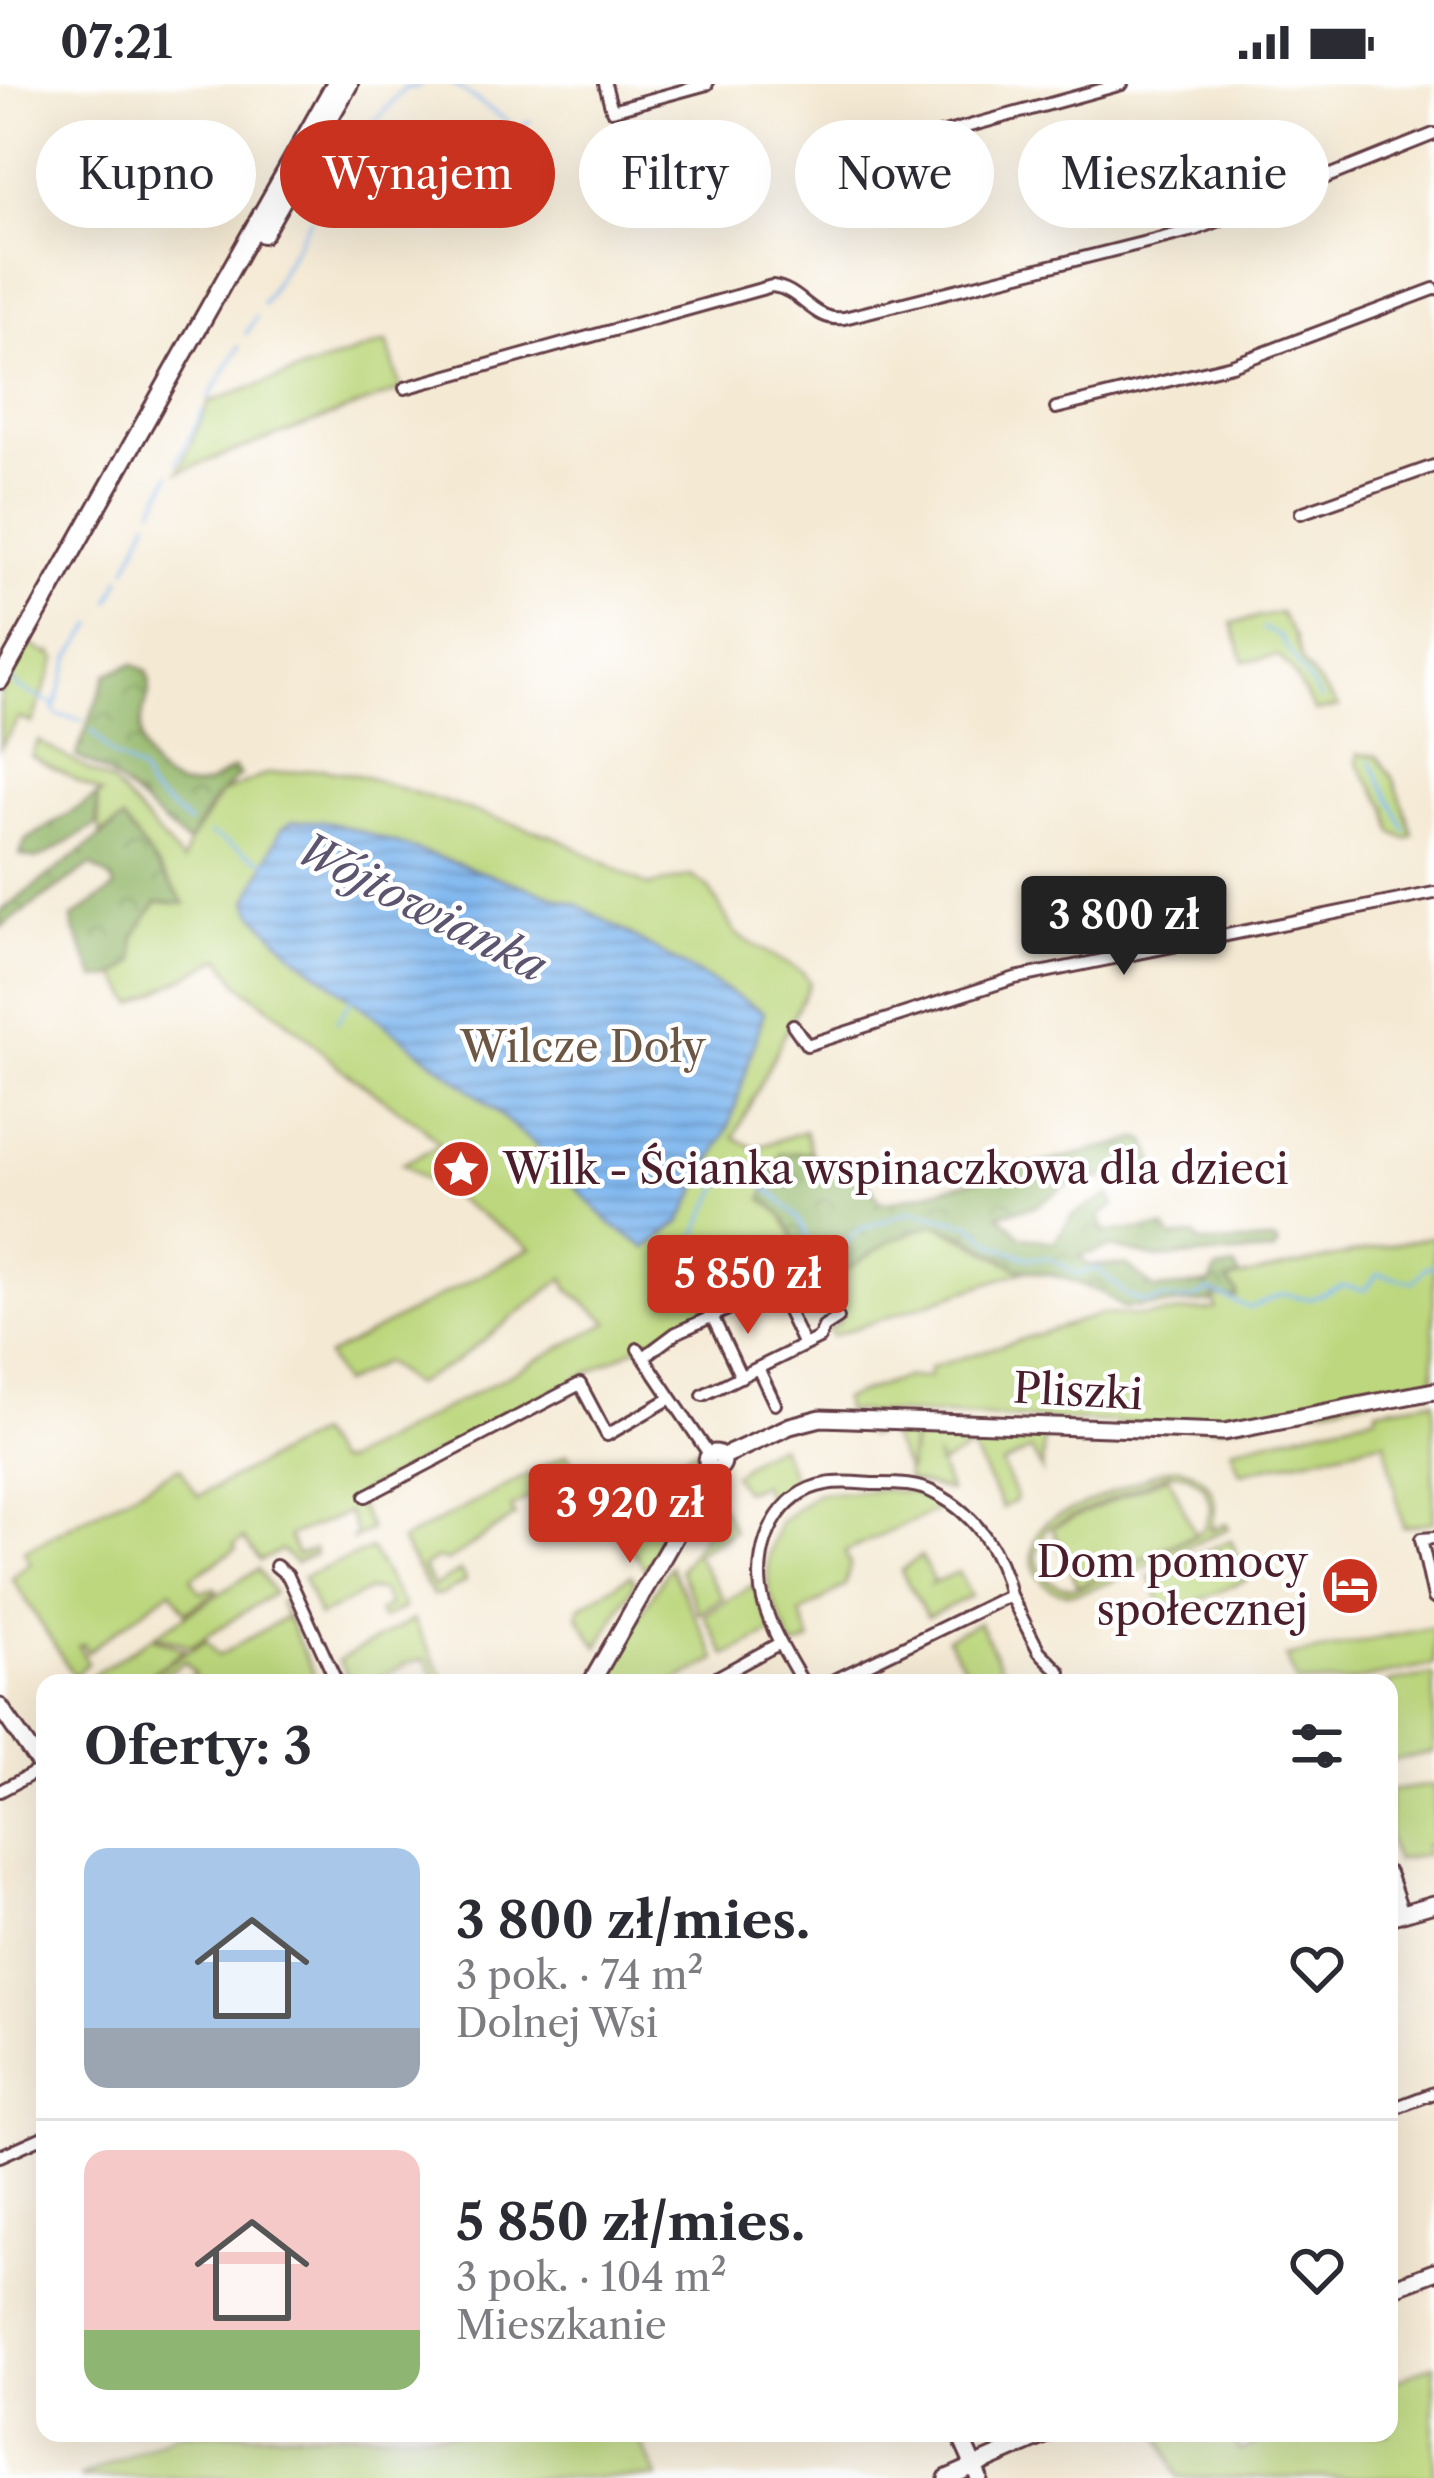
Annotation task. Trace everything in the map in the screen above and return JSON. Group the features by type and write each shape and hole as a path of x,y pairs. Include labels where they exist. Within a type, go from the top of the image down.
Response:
{"main road":[{"path":"0,680 335,84"},
{"path":"208,314 261,238 349,84"}],"street":[{"path":"605,84 612,110 707,84"},
{"path":"991,120 1122,84"},
{"path":"405,388 772,286 794,292 825,318 844,318 1194,230 1434,134"},
{"path":"1056,408 1232,365 1434,289"},
{"path":"1300,513 1434,466"},
{"path":"793,1025 807,1045 1015,978 1434,892"},
{"path":"596,1674 714,1460 641,1353 776,1287 804,1345"},
{"path":"712,1316 741,1377"},
{"path":"704,1395 819,1338 838,1318"},
{"path":"758,1369 775,1404"},
{"path":"366,1496 580,1384 607,1435 671,1398"},
{"name":"Pliszki","path":"714,1460 790,1426 824,1418 1224,1432 1434,1391"},
{"path":"798,1674 761,1592 762,1552 770,1523 807,1490 822,1484 906,1485 936,1493 978,1526 1039,1651 1060,1672"},
{"path":"1434,1538 1421,1539 1434,1598"},
{"path":"276,1566 288,1576 333,1674"},
{"path":"847,1674 1010,1594"},
{"path":"723,1674 780,1643"},
{"path":"0,1707 36,1758"},
{"path":"0,1791 36,1773"},
{"path":"1398,1914 1434,1904"},
{"path":"1398,2107 1434,2093"},
{"path":"0,2156 36,2140"},
{"path":"1398,2286 1434,2272"},
{"path":"963,2442 976,2472"},
{"path":"947,2478 976,2472 1032,2442"}],"green space":[{"path":"387,342 401,390 179,472 209,402"},
{"path":"1280,613 1303,664 1338,707 1315,712 1279,656 1244,661 1232,623"},
{"path":"30,644 56,659 32,723 19,718 0,748 0,695"},
{"path":"133,664 147,671 149,679 141,738 156,771 187,787 208,783 234,768 240,775 213,801 188,844 121,785 76,756 107,674"},
{"name":"Wilcze Doły","path":"38,741 113,784 183,862 188,844 222,793 267,774 323,769 362,776 555,837 648,886 691,876 708,887 737,935 803,973 810,983 734,1137 755,1148 805,1131 811,1152 781,1154 778,1209 796,1241 799,1270 723,1302 362,1492 357,1502 371,1530 351,1540 356,1533 348,1513 289,1536 297,1555 314,1549 315,1554 295,1563 281,1550 260,1561 244,1539 191,1578 200,1592 217,1591 186,1612 171,1590 87,1652 84,1644 79,1646 88,1663 73,1674 12,1578 30,1563 24,1551 180,1467 198,1496 316,1434 335,1462 344,1462 609,1322 568,1289 564,1278 455,1362 413,1385 384,1362 342,1384 327,1356 531,1248 402,1164 440,1145 238,983 221,958 134,1004 117,976 135,962 134,937 157,902 184,902 123,820 100,834 97,796 102,794 31,756"},
{"path":"1358,754 1377,756 1394,780 1413,835 1407,839 1393,833 1387,808 1357,763"},
{"path":"97,796 97,825 44,856 20,855 25,841"},
{"path":"123,820 185,904 157,902 134,937 135,962 114,977 96,979 72,918 115,888 111,879 91,865 0,928 0,912"},
{"path":"1138,1139 1146,1141 1156,1165 1066,1186 1036,1206 999,1214 1021,1236 1054,1242 1072,1216 1110,1195 1115,1205 1099,1217 1105,1232 1165,1228 1172,1238 1195,1235 1201,1243 1275,1241 1278,1246 1273,1252 1157,1258 1111,1247 1079,1256 1088,1265 1127,1265 1154,1289 1210,1284 1216,1270 1235,1267 1240,1277 1227,1281 1237,1297 1228,1299 1216,1293 1215,1302 1123,1308 1103,1293 1064,1278 1017,1268 966,1236 935,1224 894,1239 846,1270 824,1268 809,1277 799,1270 785,1221 762,1199 781,1154 811,1152 817,1160 858,1166 880,1201 889,1202"},
{"path":"935,1224 1027,1270 832,1336 828,1329 840,1323 832,1307 820,1313 808,1291 821,1285 816,1275 824,1268 846,1270 894,1239"},
{"path":"1434,1236 1434,1385 1219,1427 845,1411 842,1399 906,1377 929,1378 929,1368 1102,1314 1143,1316 1216,1309 1213,1296 1228,1299 1226,1280"},
{"path":"1434,1400 1434,1522 1403,1527 1385,1441 1240,1473 1231,1448 1377,1415 1377,1409"},
{"path":"864,1427 913,1429 908,1471 915,1434 932,1434 932,1430 1044,1434 1042,1471 1031,1450 1002,1465 1016,1496 1002,1508 972,1448 940,1465 949,1491 907,1480 886,1429 868,1436"},
{"path":"779,1445 798,1489 771,1505 761,1484 744,1491 733,1475 757,1455"},
{"path":"697,1448 699,1473 646,1570 600,1505"},
{"path":"567,1454 585,1482 566,1485 538,1503 533,1495 511,1508 515,1516 448,1561 436,1559 423,1567 434,1587 460,1571 466,1581 442,1595 432,1595 401,1541"},
{"path":"1162,1470 1189,1470 1206,1482 1215,1508 1210,1530 1226,1523 1229,1528 1087,1590 1059,1592 1039,1578 1032,1556 1047,1521","holes":["1168,1473 1187,1474 1204,1486 1211,1508 1205,1527 1192,1538 1080,1587 1063,1586 1045,1576 1036,1553 1047,1528"]},
{"path":"1169,1476 1195,1534 1078,1586 1052,1527"},
{"path":"911,1492 944,1507 845,1552 850,1565 845,1586 800,1614 811,1641 793,1648 768,1589 768,1556 779,1523 817,1493"},
{"path":"722,1507 734,1531 695,1554 723,1598 699,1613 680,1570"},
{"path":"1231,1540 1248,1579 1166,1615 1149,1576"},
{"path":"371,1549 404,1608 381,1619 378,1612 389,1606 381,1591 369,1590 319,1617 303,1577"},
{"path":"921,1556 931,1584 958,1572 971,1596 927,1617 901,1571"},
{"path":"670,1566 717,1660 690,1674 608,1674"},
{"path":"258,1569 274,1593 191,1646 155,1635"},
{"path":"631,1575 635,1582 598,1647 578,1616 580,1607"},
{"path":"753,1585 773,1632 726,1656 704,1615"},
{"path":"279,1600 314,1674 195,1674 185,1661 166,1674 152,1674 206,1640 218,1656 286,1617"},
{"path":"413,1620 442,1674 434,1674 425,1659 385,1674 347,1674 339,1660"},
{"path":"979,1622 1005,1674 969,1674 947,1638"},
{"path":"1434,1627 1434,1665 1389,1674 1293,1674 1286,1657"},
{"path":"152,1637 185,1650 150,1674 95,1674"},
{"path":"1434,1675 1434,1752 1398,1759 1398,1681"},
{"path":"1434,1785 1434,1843 1424,1846 1427,1854 1398,1860 1398,1790"},
{"path":"1434,2364 1434,2478 1178,2478 1163,2442 1236,2442 1240,2451 1260,2442 1398,2442 1398,2380"},
{"path":"158,2442 640,2442 658,2478 79,2478"}],"water":[{"path":"293,821 324,821 360,831 577,904 764,1012 730,1124 681,1222 647,1248 612,1225 535,1145 291,952 253,913 248,901 281,829"}],"waterway":[{"path":"453,84 505,120"},
{"path":"376,120 405,88 420,87"},
{"path":"263,304 306,228"},
{"path":"246,334 256,317"},
{"path":"209,398 239,347"},
{"path":"177,462 203,411"},
{"path":"154,508 170,475"},
{"path":"127,568 148,521"},
{"path":"110,601 121,578"},
{"path":"55,706 71,656 94,624"},
{"path":"1263,628 1280,637 1321,700"},
{"name":"Wójtowianka","path":"9,677 19,688 52,704 57,715 83,720"},
{"name":"Wójtowianka","path":"91,730 113,755 142,773 148,790 189,823"},
{"path":"1370,761 1406,830"},
{"name":"Wójtowianka","path":"210,834 267,863"},
{"path":"337,1022 352,998"},
{"name":"Wójtowianka","path":"728,1167 792,1211 821,1263 859,1230 912,1211 971,1224 994,1244 1028,1258 1050,1258 1079,1274 1097,1268 1128,1296 1148,1303 1190,1299 1209,1291 1250,1308 1283,1294 1310,1299 1343,1286 1365,1290 1378,1274 1413,1282 1434,1265"},
{"path":"696,1235 729,1168"}],"place":[{"name":"Wilk - Ścianka wspinaczkowa dla dzieci","path":"461,1169"},
{"name":"Dom pomocy społecznej","path":"1350,1586"}]}
